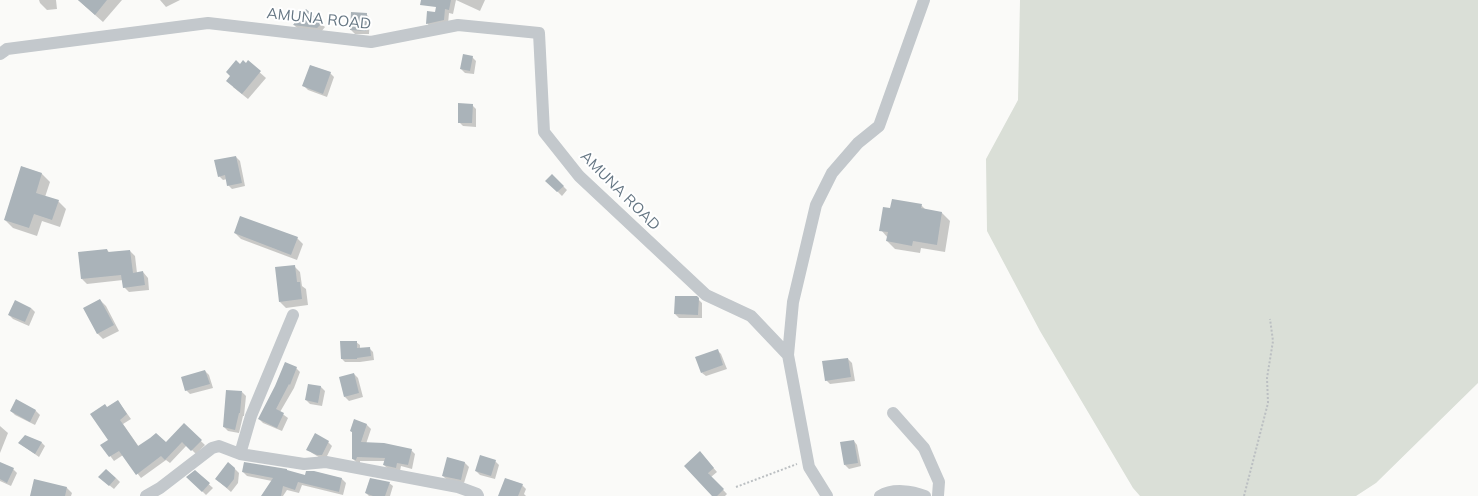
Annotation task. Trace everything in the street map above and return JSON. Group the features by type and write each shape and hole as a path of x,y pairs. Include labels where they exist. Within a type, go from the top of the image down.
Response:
{"street":[{"path":"827,496 809,467 788,354 793,302 816,205 832,173 858,143 879,126 924,0"},
{"name":"AMUNA ROAD","path":"0,54 7,49 208,23 371,42 458,25 540,33 544,132 579,176 706,295 751,316 788,354"},
{"path":"240,454 251,416 293,315"},
{"path":"893,413 924,448 947,496"},
{"path":"146,496 160,488 212,448 220,446 240,454 304,464 326,462 458,487 477,494 478,496"},
{"path":"938,496 939,482"},
{"path":"880,496 886,492 913,492 925,496"}],"path":[{"path":"1244,496 1268,403 1267,378 1273,340 1270,319"},
{"path":"736,487 808,460"}],"shaded area":[{"path":"1020,0 1478,0 1478,383 1376,483 1356,496 1140,496 1133,488 1040,331 987,231 986,159 1018,100"}],"building":[{"path":"78,0 107,0 95,15"},
{"path":"421,0 451,0 449,10 445,9 444,20 426,24 427,11 435,12 436,7 420,5"},
{"path":"306,9 322,23 317,28 293,25"},
{"path":"351,12 367,13 366,31 350,30"},
{"path":"463,54 473,56 470,71 460,69"},
{"path":"236,60 240,64 243,60 246,63 248,60 261,71 242,94 226,81 230,76 226,72"},
{"path":"310,65 331,72 323,94 302,86"},
{"path":"458,103 473,104 472,123 458,123"},
{"path":"236,156 242,183 227,186 225,175 218,177 214,160"},
{"path":"21,166 42,173 36,193 59,200 52,220 34,214 29,228 4,220"},
{"path":"552,174 564,186 557,192 545,181"},
{"path":"892,199 922,204 921,208 942,212 937,245 913,241 912,246 886,241 888,232 879,231 883,207 890,208"},
{"path":"240,216 298,237 291,255 234,233"},
{"path":"107,249 108,252 130,250 133,273 143,271 145,285 123,288 121,275 81,279 78,252"},
{"path":"295,265 297,282 300,282 302,299 279,302 275,267"},
{"path":"675,296 697,296 699,298 698,315 674,314"},
{"path":"100,299 114,325 97,334 83,308"},
{"path":"15,300 31,308 25,322 8,315"},
{"path":"340,341 357,341 357,348 370,347 371,356 357,359 341,359"},
{"path":"718,349 723,365 701,373 695,357"},
{"path":"848,358 851,377 825,381 822,361"},
{"path":"285,362 297,367 290,385 289,384 276,409 284,413 277,428 258,419 275,386"},
{"path":"205,370 210,384 185,391 181,377"},
{"path":"354,373 359,393 344,397 339,377"},
{"path":"308,384 321,386 318,403 305,400"},
{"path":"226,390 242,391 240,413 235,430 223,427"},
{"path":"16,399 36,410 30,422 10,411"},
{"path":"118,400 127,414 120,420 138,446 156,433 166,442 184,423 202,440 191,451 182,442 165,460 161,456 136,475 119,451 109,457 100,445 108,440 90,414 105,404 107,407"},
{"path":"354,419 367,424 361,442 384,443 412,449 408,465 397,463 396,468 383,465 385,458 357,457 356,460 352,459 352,432 350,431"},
{"path":"315,433 329,441 322,455 317,455 306,450"},
{"path":"25,435 42,442 35,454 18,443"},
{"path":"854,440 858,463 844,465 840,442"},
{"path":"700,451 714,468 708,473 724,489 717,496 712,496 684,466"},
{"path":"480,455 496,460 491,476 475,471"},
{"path":"447,457 465,462 461,480 442,476"},
{"path":"0,462 14,468 7,483 0,479"},
{"path":"228,462 235,468 234,479 227,488 215,479"},
{"path":"244,462 287,469 305,475 306,471 314,471 342,478 339,492 298,482 295,490 283,486 281,496 261,496 273,478 242,472"},
{"path":"106,469 116,478 109,486 98,477"},
{"path":"195,470 210,483 202,492 186,477"},
{"path":"370,478 390,482 385,496 373,496 365,493"},
{"path":"505,478 523,484 518,496 498,496"},
{"path":"34,479 67,487 65,496 30,496"}]}
